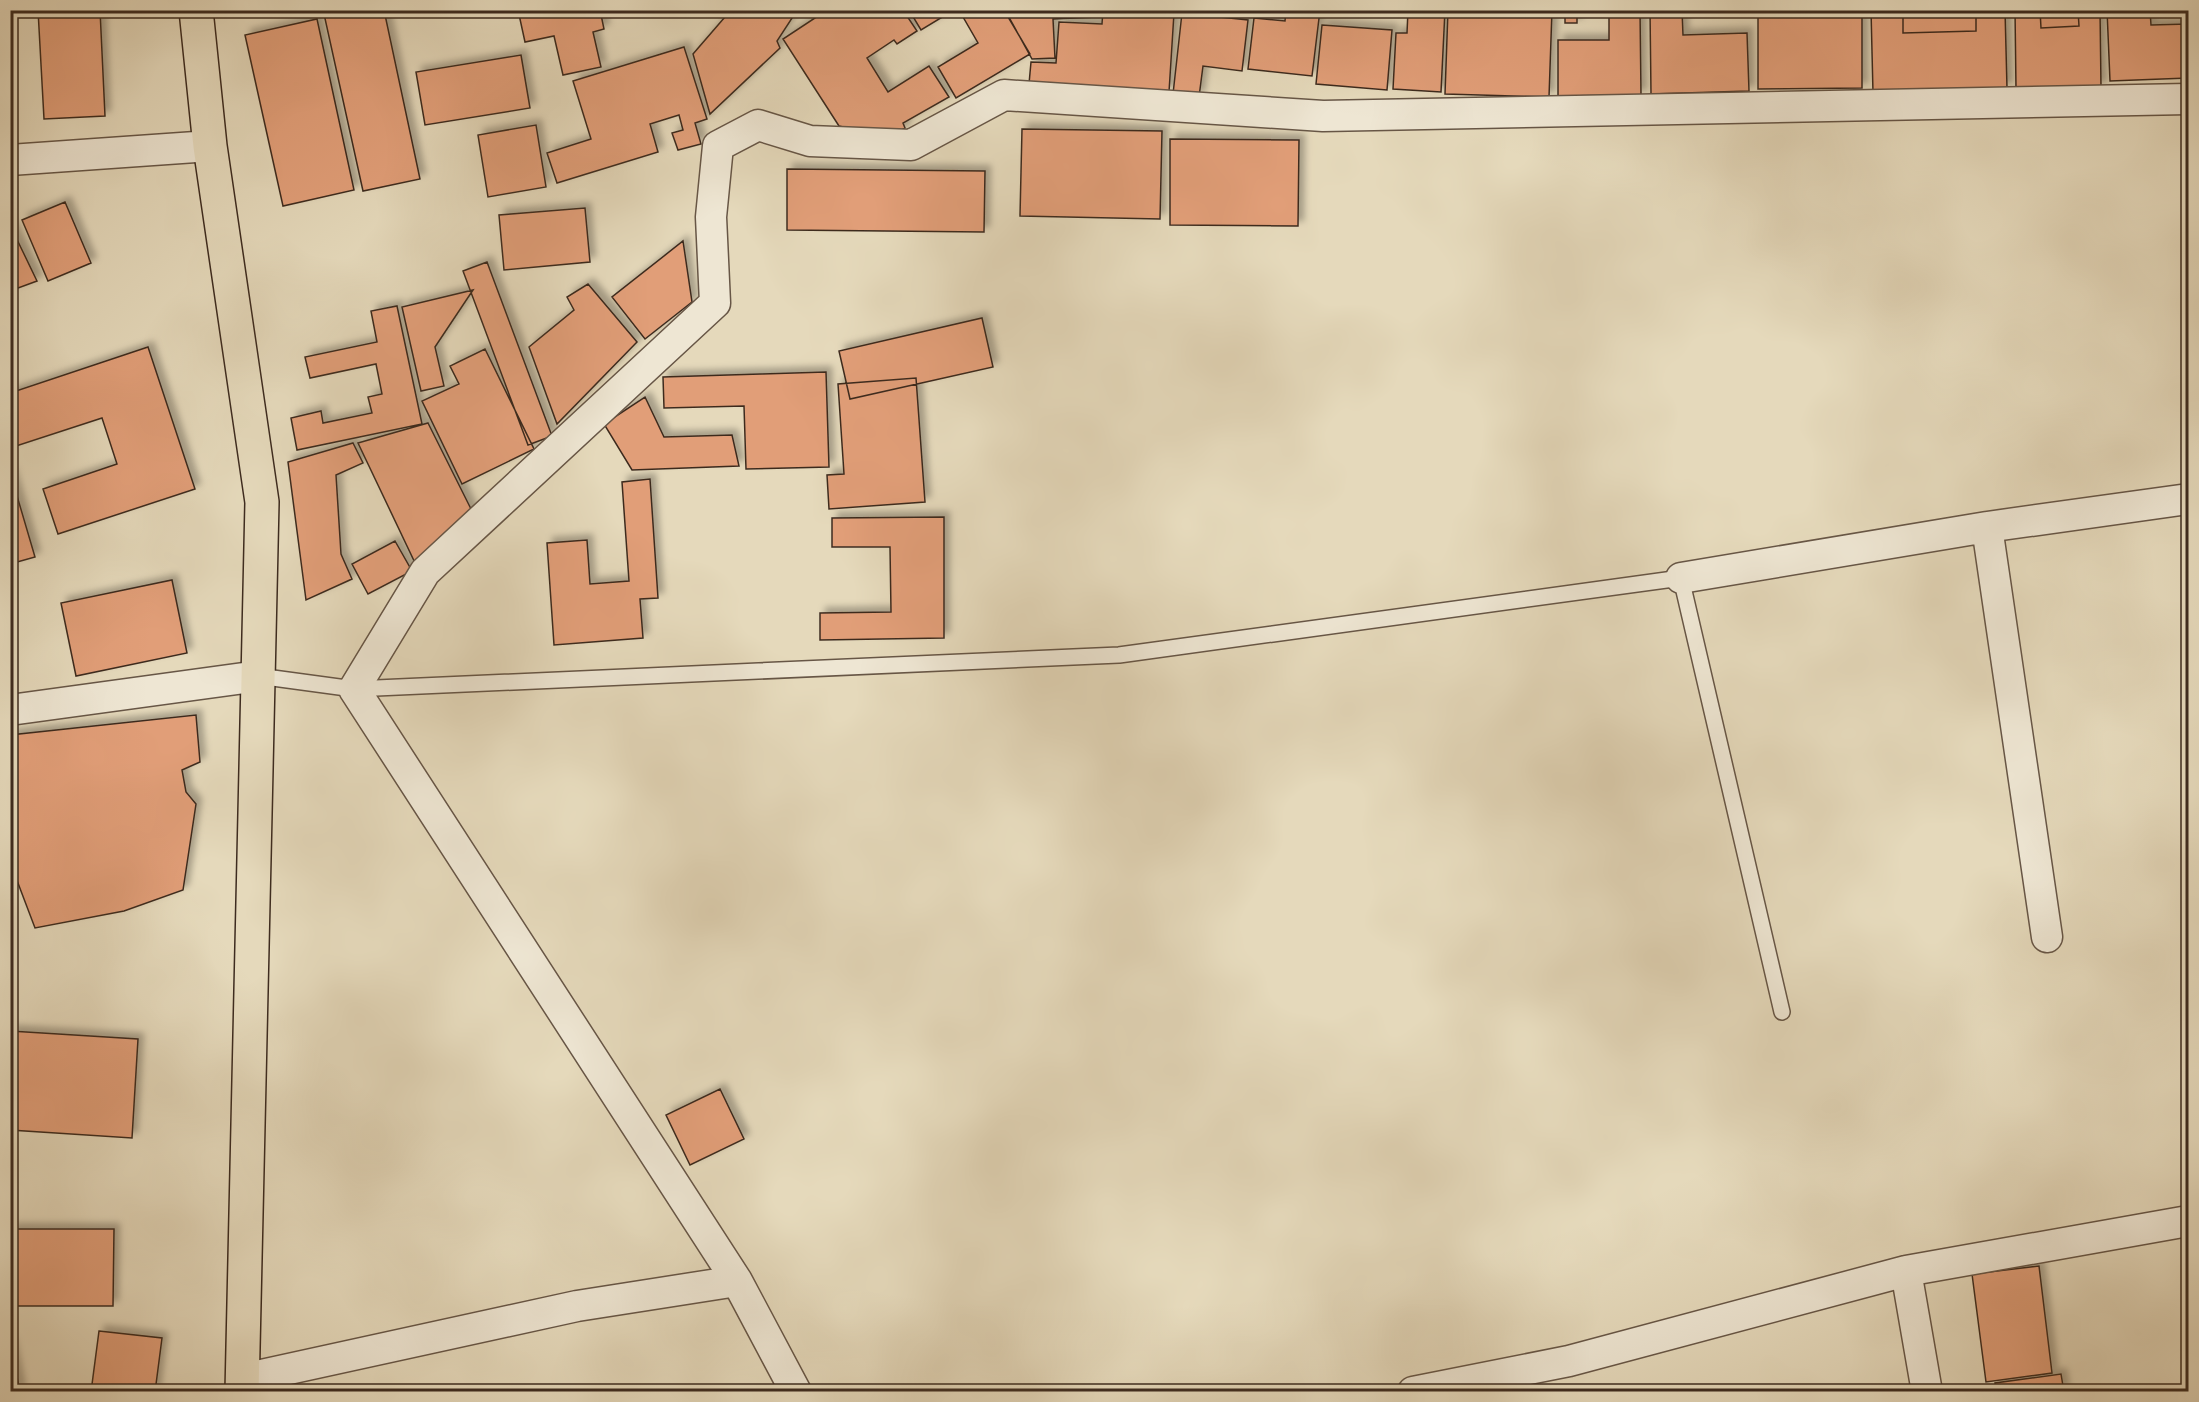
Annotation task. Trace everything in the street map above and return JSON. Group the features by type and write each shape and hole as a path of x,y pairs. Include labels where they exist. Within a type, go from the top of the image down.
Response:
{"main road":[{"path":"196,10 210,146 262,502 242,1385"}],"street":[{"path":"796,1392 737,1281 354,689 425,572 715,303 711,217 718,146 758,125 810,141 911,145 1004,94 1323,116 2188,99"},
{"path":"10,160 210,146"},
{"path":"1681,578 1987,527 2188,499"},
{"path":"1987,527 2047,937"},
{"path":"10,710 258,676"},
{"path":"1413,1392 1569,1361 1906,1271 2188,1221"},
{"path":"1906,1271 1927,1392"},
{"path":"242,1385 577,1306 737,1281"}],"lane":[{"path":"258,676 354,689 1119,656 1681,578 1782,1012"}],"building":[{"path":"38,10 100,10 105,116 44,119"},
{"path":"340,10 384,10 420,179 363,191 324,14"},
{"path":"518,10 600,10 604,29 593,32 601,67 563,75 554,36 525,42"},
{"path":"731,10 796,12 777,41 780,48 710,114 693,54"},
{"path":"827,10 903,10 917,31 897,44 894,40 867,58 888,92 929,66 949,97 903,123 905,128 888,138 839,126 783,39"},
{"path":"909,10 954,10 921,30"},
{"path":"959,10 1004,10 1030,54 956,98 938,67 978,43"},
{"path":"1005,10 1096,10 1096,17 1053,19 1055,58 1032,59"},
{"path":"1103,10 1174,13 1169,92 1029,84 1031,62 1056,63 1059,22 1102,24"},
{"path":"1286,10 1320,10 1312,76 1248,69 1254,18 1285,21"},
{"path":"1408,10 1445,10 1441,92 1393,89 1396,33 1407,33"},
{"path":"1448,10 1552,10 1549,97 1445,94"},
{"path":"1565,10 1577,10 1577,23 1565,23"},
{"path":"1609,10 1640,10 1641,95 1558,96 1558,40 1609,40"},
{"path":"1650,10 1682,10 1683,35 1747,33 1749,91 1651,94"},
{"path":"1758,10 1862,10 1862,88 1758,89"},
{"path":"1871,10 2005,10 2007,88 1873,93"},
{"path":"1903,10 1976,10 1976,31 1903,33"},
{"path":"2015,10 2100,10 2101,87 2016,89"},
{"path":"2040,10 2078,10 2079,26 2041,28"},
{"path":"2107,10 2150,10 2151,25 2188,24 2188,78 2110,81"},
{"path":"1182,13 1248,20 1242,71 1203,66 1199,97 1173,94"},
{"path":"317,19 354,190 283,206 245,35"},
{"path":"1322,25 1392,30 1387,90 1316,84"},
{"path":"684,47 707,119 695,123 701,144 678,150 672,133 683,130 679,115 650,124 658,152 557,183 547,153 591,139 573,81"},
{"path":"521,55 530,108 425,125 416,72"},
{"path":"536,125 546,187 488,197 478,135"},
{"path":"1022,129 1162,131 1160,219 1020,216"},
{"path":"1170,139 1299,140 1298,226 1170,225"},
{"path":"787,169 985,171 984,232 787,230"},
{"path":"65,202 91,263 48,281 22,220"},
{"path":"585,208 590,262 504,270 499,215"},
{"path":"10,225 37,281 10,291"},
{"path":"683,241 692,302 645,339 612,297"},
{"path":"487,262 552,436 528,445 463,271"},
{"path":"588,284 637,342 557,424 529,347 574,310 567,297"},
{"path":"473,290 435,347 444,386 421,391 402,307"},
{"path":"397,306 422,424 297,450 291,418 321,411 323,423 372,413 368,397 382,394 376,364 310,378 305,357 377,342 371,311"},
{"path":"982,318 993,367 850,399 839,351"},
{"path":"148,347 195,489 58,534 43,489 117,464 102,418 10,448 10,393"},
{"path":"485,349 534,449 462,484 422,401 459,384 450,366"},
{"path":"826,372 829,467 746,469 744,406 664,408 663,377"},
{"path":"916,378 925,502 829,509 827,475 844,474 838,384"},
{"path":"645,397 664,437 732,435 739,466 632,470 604,424"},
{"path":"428,423 475,517 417,567 358,443"},
{"path":"353,443 363,463 336,475 341,554 352,579 306,600 288,462"},
{"path":"10,472 35,557 10,564"},
{"path":"650,479 658,598 640,599 643,638 554,645 547,543 587,540 590,584 629,581 622,482"},
{"path":"944,517 944,638 820,640 820,613 891,612 890,547 832,547 832,518"},
{"path":"395,541 412,571 368,594 352,564"},
{"path":"172,580 187,653 76,676 61,603"},
{"path":"196,715 200,762 182,770 186,792 196,804 183,890 124,911 35,928 10,862 10,735"},
{"path":"10,1031 138,1039 132,1138 10,1130"},
{"path":"720,1089 744,1139 690,1165 666,1115"},
{"path":"10,1229 114,1229 113,1306 10,1306"},
{"path":"2039,1266 2052,1373 1986,1382 1972,1274"},
{"path":"99,1331 162,1338 155,1392 91,1392"},
{"path":"10,1342 20,1392 10,1392"},
{"path":"2061,1374 2064,1392 1996,1392 1995,1383"}]}
